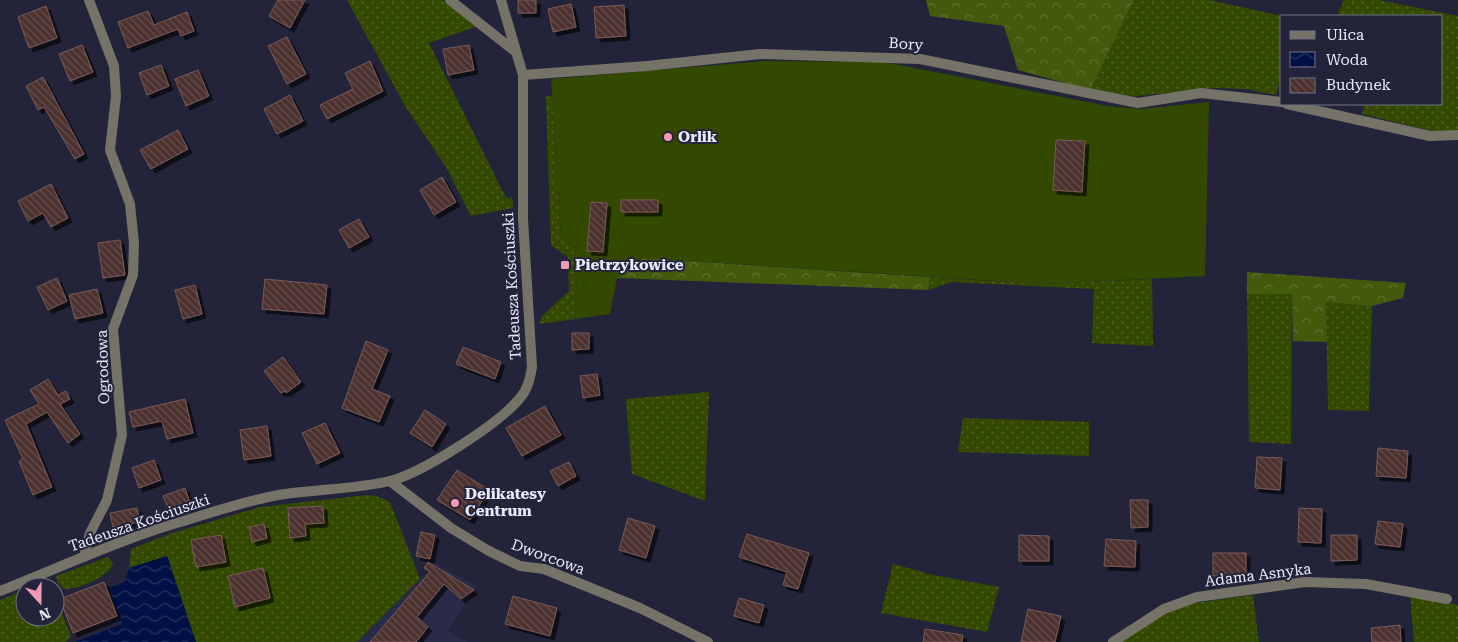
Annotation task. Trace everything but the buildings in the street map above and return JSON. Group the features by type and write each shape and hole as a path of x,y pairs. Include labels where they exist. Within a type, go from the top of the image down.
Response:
{"street":[{"name":"Ogrodowa","path":"84,557 90,532 107,500 122,435 113,330 133,275 134,243 130,204 110,150 116,96 114,66 89,0"},
{"path":"450,0 516,52"},
{"name":"Tadeusza Kościuszki","path":"0,592 84,557 185,520 284,494 331,490 390,481 433,462 495,420 520,398 528,384 532,367 523,219 523,75 501,0"},
{"name":"Bory","path":"523,75 647,66 760,54 911,58 1138,103 1201,93 1280,102"},
{"path":"1291,105 1430,136 1458,135"},
{"name":"Dworcowa","path":"390,481 451,528 489,551 520,566 544,569 640,608 708,642"},
{"name":"Adama Asnyka","path":"1113,642 1164,609 1197,597 1306,582 1366,584 1447,599"}],"shaded area":[{"path":"436,564 477,586 447,631 468,642 357,642"}],"green space":[{"path":"347,0 443,0 478,26 429,43 505,196 509,199 512,196 513,208 471,216 446,167 405,106"},
{"path":"926,0 1134,0 1090,90 1018,70 1004,26 930,16"},
{"path":"1134,0 1210,0 1280,16 1280,80 1276,95 1246,89 1215,88 1128,97 1090,90"},
{"path":"1344,0 1379,0 1458,16 1458,131 1432,131 1362,114 1365,105 1443,105 1443,15 1337,15"},
{"path":"764,61 884,62 1108,106 1141,109 1209,102 1205,276 1044,284 643,258 617,278 610,314 575,319 578,250 561,237 551,79"},
{"path":"546,96 552,96 561,237 578,250 575,319 539,324 542,316 569,291 568,257 551,245"},
{"path":"643,258 930,277 928,290 617,278"},
{"path":"1247,272 1406,283 1403,298 1372,306 1326,302 1327,342 1293,341 1292,294 1247,294"},
{"path":"930,277 1044,284 1152,279 1153,346 1092,343 1094,289 952,282 928,290"},
{"path":"1247,294 1292,294 1291,444 1249,442"},
{"path":"1326,302 1372,306 1369,411 1328,410"},
{"path":"709,392 705,501 632,474 626,399"},
{"path":"963,418 1089,422 1089,456 958,452"},
{"path":"367,495 377,496 390,502 420,579 357,642 196,642 167,556 129,568 131,549 172,533 260,507"},
{"path":"108,557 113,564 99,578 70,589 65,589 65,577 56,576"},
{"path":"893,564 933,575 999,587 987,632 881,613"},
{"path":"15,594 15,627 65,627 65,621 71,636 66,642 0,642 0,600"},
{"path":"1253,595 1259,642 1119,642 1162,614 1196,603"},
{"path":"1410,595 1458,605 1458,642 1414,642"}],"water":[{"path":"167,556 196,642 75,642 122,624 109,588 125,582 129,568"}],"place":[{"name":"Orlik","path":"668,137"},
{"name":"Pietrzykowice","path":"565,265"},
{"name":"Delikatesy Centrum","path":"455,503"}]}
